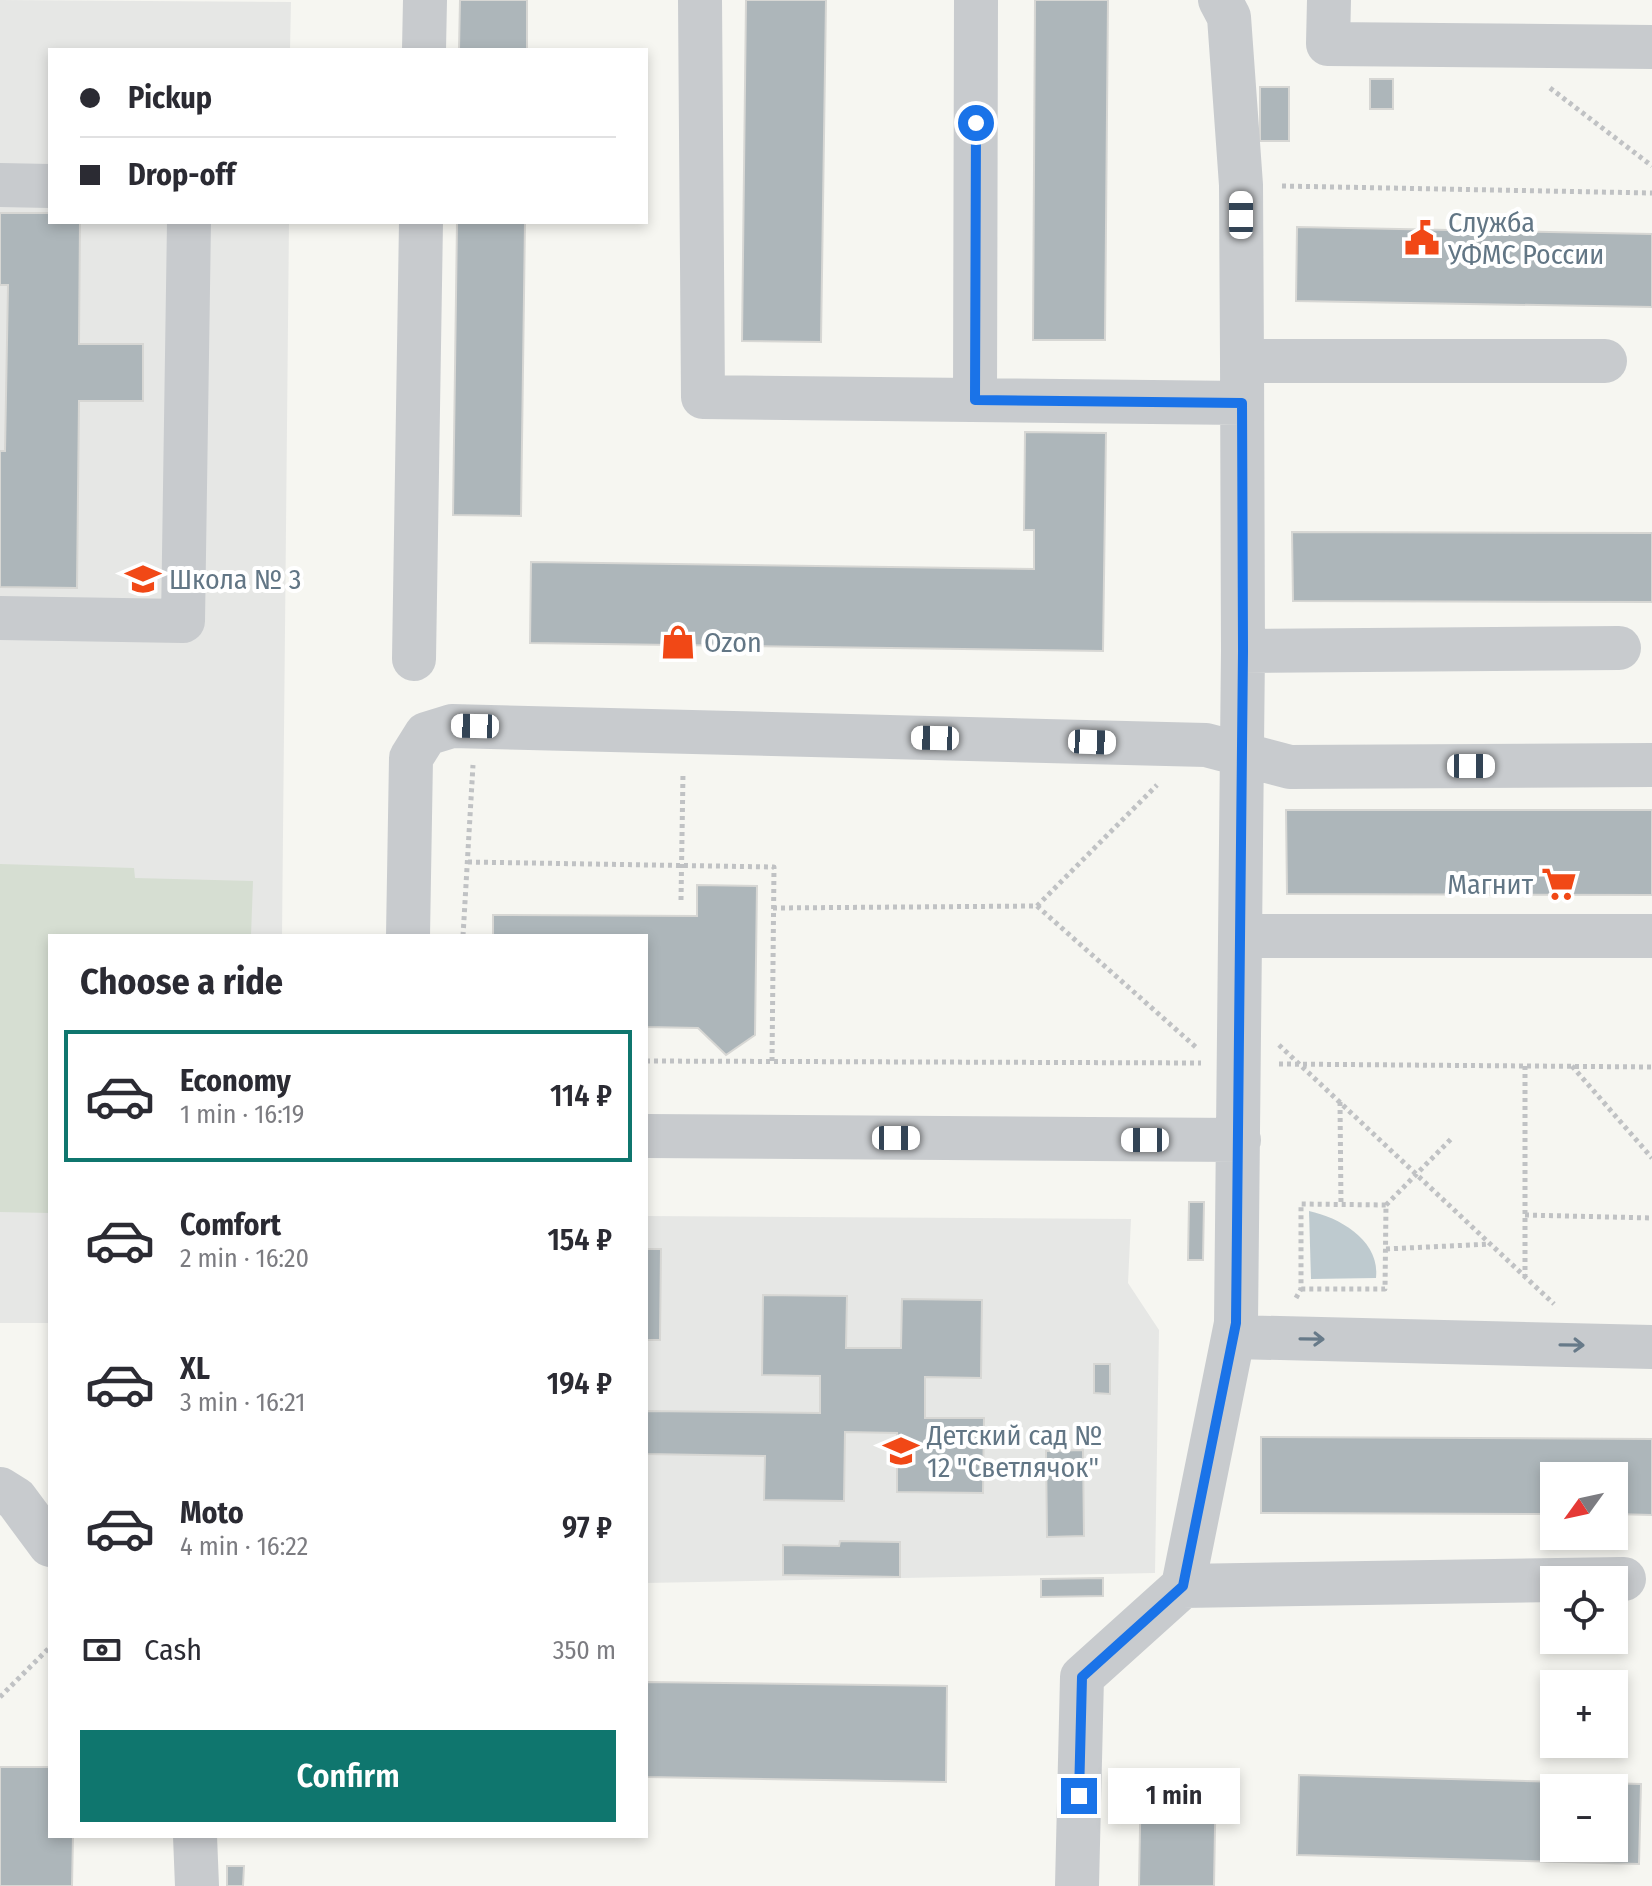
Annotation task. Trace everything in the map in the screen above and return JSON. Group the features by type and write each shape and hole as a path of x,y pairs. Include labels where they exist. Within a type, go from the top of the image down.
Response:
{"lane":[{"path":"424,48 425,0"},
{"path":"700,0 703,397 975,400 1605,361"},
{"path":"975,400 976,0"},
{"path":"1077,1886 1082,1677 1183,1586 1236,1323 1239,1140 1227,1063 1240,1008 1243,651 1241,185 1229,17 1220,0"},
{"path":"1329,0 1328,44 1652,47"},
{"path":"0,185 48,186"},
{"path":"0,618 183,621 189,224"},
{"path":"414,659 421,224"},
{"path":"1243,651 1619,648"},
{"path":"408,934 411,758 426,734 452,726 1206,745 1290,767 1652,765"},
{"path":"1241,936 1652,936"},
{"path":"648,1136 1239,1140"},
{"path":"1234,1337 1652,1347"},
{"path":"0,1489 16,1499 48,1542"},
{"path":"1183,1586 1540,1580"},
{"path":"195,1838 197,1886"}],"path":[{"path":"1544,83 1652,166"},
{"path":"1241,185 1652,193"},
{"path":"463,934 475,726"},
{"path":"681,900 683,731"},
{"path":"1037,906 1181,760 1186,745"},
{"path":"468,862 774,867 772,1062"},
{"path":"773,908 1037,906 1227,1063"},
{"path":"1240,1008 1558,1308"},
{"path":"648,1061 1652,1067"},
{"path":"1525,1066 1525,1277"},
{"path":"1572,1066 1652,1158"},
{"path":"1340,1101 1341,1205"},
{"path":"1386,1205 1301,1204 1301,1289 1385,1289 1386,1205 1452,1138"},
{"path":"1525,1215 1652,1218"},
{"path":"1386,1249 1491,1244"},
{"path":"0,1697 48,1649"}],"shaded area":[{"name":"Школа № 3","path":"0,0 291,2 290,48 48,48 48,224 289,224 282,934 48,934 48,1323 0,1323"},
{"path":"0,864 134,868 135,878 253,881 251,934 48,934 48,1213 0,1212"},
{"path":"1309,1211 1334,1219 1365,1242 1376,1265 1376,1278 1311,1279"},
{"name":"Детский сад № 12 \"Светлячок\"","path":"648,1216 1131,1219 1128,1283 1159,1330 1155,1573 648,1583"}],"building":[{"path":"460,0 527,0 527,48 459,48"},
{"path":"746,0 826,0 821,342 742,341"},
{"path":"1035,0 1108,0 1105,340 1033,340"},
{"path":"1370,79 1393,79 1393,109 1370,109"},
{"path":"1260,87 1289,87 1289,141 1260,141"},
{"path":"0,213 48,213 48,224 80,224 79,344 143,344 143,401 79,401 77,588 0,587 0,451 5,451 8,285 0,285"},
{"path":"457,224 525,224 521,516 453,515"},
{"path":"1297,227 1652,234 1652,307 1296,301"},
{"path":"1025,432 1106,433 1103,651 530,643 531,562 1034,569 1034,530 1024,530"},
{"path":"1292,532 1652,533 1652,602 1293,601"},
{"path":"1286,810 1652,810 1652,895 1287,894"},
{"path":"697,885 757,886 755,1035 726,1055 698,1028 648,1027 648,934 493,934 493,915 697,916"},
{"path":"1189,1202 1204,1202 1203,1260 1188,1260"},
{"path":"648,1249 661,1249 660,1340 648,1340"},
{"path":"763,1295 847,1296 846,1348 901,1348 902,1299 982,1300 981,1378 925,1377 925,1418 984,1418 983,1493 897,1492 897,1433 845,1432 844,1501 764,1500 765,1456 648,1454 648,1411 820,1413 820,1376 762,1375"},
{"path":"1094,1364 1110,1364 1110,1394 1094,1393"},
{"path":"1261,1437 1652,1439 1652,1515 1628,1514 1628,1462 1540,1462 1540,1514 1261,1513"},
{"path":"1083,1450 1084,1536 1047,1537 1046,1451"},
{"path":"840,1541 900,1542 900,1577 783,1575 783,1545 839,1546"},
{"path":"1103,1578 1103,1596 1041,1597 1041,1579"},
{"path":"648,1682 947,1686 946,1782 648,1777"},
{"path":"0,1767 48,1767 48,1838 73,1838 72,1886 0,1886"},
{"path":"1141,1770 1216,1771 1214,1886 1139,1886"},
{"path":"1299,1775 1540,1781 1540,1861 1297,1855"},
{"path":"1628,1784 1641,1784 1639,1864 1563,1862 1628,1862"},
{"path":"227,1866 244,1866 243,1886 227,1886"}],"place":[{"name":"Служба УФМС России","path":"1422,238"},
{"name":"Школа № 3","path":"143,579"},
{"name":"Ozon","path":"678,642"},
{"name":"Магнит","path":"1559,884"},
{"name":"Детский сад № 12 \"Светлячок\"","path":"901,1451"}],"route":[{"path":"976,123 975,400 1242,403 1243,651 1236,1323 1183,1586 1082,1677 1079,1796"}]}
